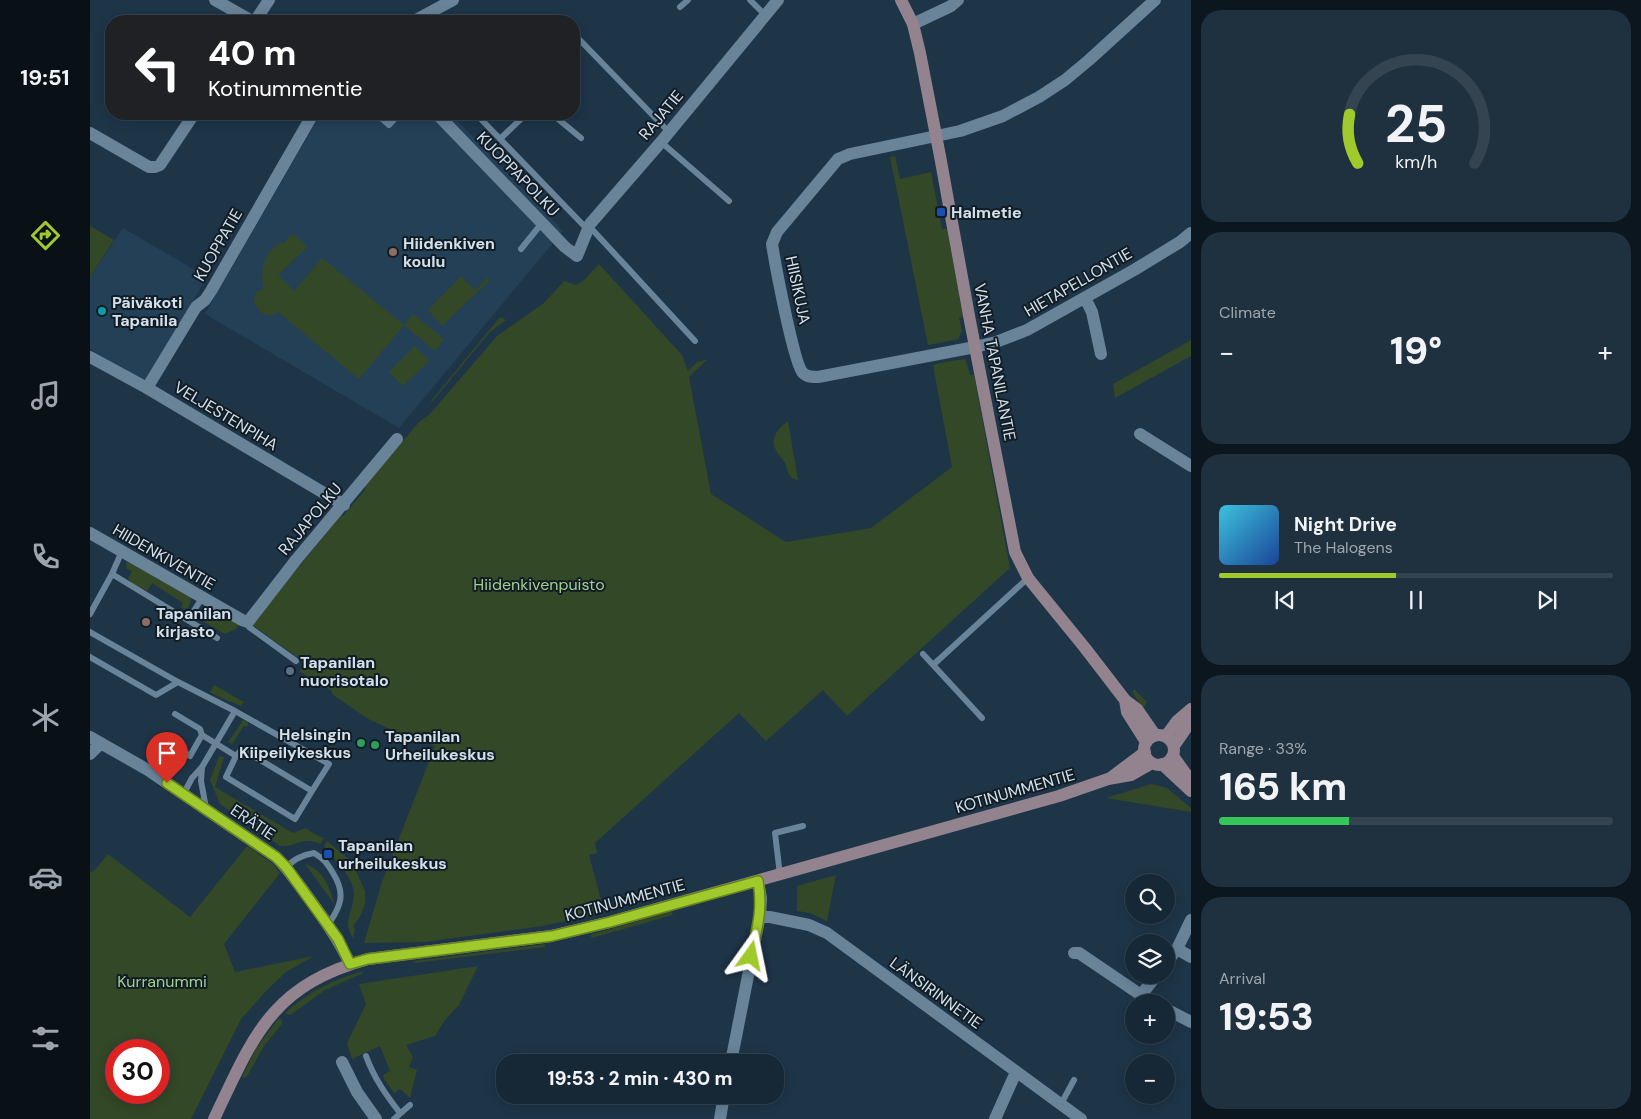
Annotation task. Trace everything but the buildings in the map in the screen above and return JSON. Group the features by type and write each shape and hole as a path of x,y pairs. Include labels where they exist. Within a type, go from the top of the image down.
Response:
{"main road":[{"name":"VANHA TAPANILANTIE","path":"901,0 913,24 920,53 1015,552 1028,578 1125,700 1137,709 1159,749 1191,791"},
{"name":"KOTINUMMENTIE","path":"1159,749 1181,717 1191,709"},
{"name":"KOTINUMMENTIE","path":"214,1119 244,1055 264,1024 287,999 309,982 325,974 368,959 552,936 610,922 1067,794 1108,780 1159,749 1191,721"},
{"name":"VANHA TAPANILANTIE","path":"1159,749 1191,781"}],"street":[{"path":"215,0 242,15"},
{"path":"258,15 269,0"},
{"path":"425,15 454,0"},
{"name":"RAJATIE","path":"577,256 588,228 778,0"},
{"path":"913,24 947,8 958,0"},
{"path":"936,136 974,127 1003,116 1039,97 1088,60 1155,0"},
{"path":"90,133 149,167 155,167 160,165 190,120"},
{"name":"KUOPPATIE","path":"147,388 196,307 211,291 310,120"},
{"name":"KUOPPAPOLKU","path":"443,120 565,247 577,256"},
{"name":"HIISIKUJA","path":"936,136 850,154 838,159 777,232 772,244 791,337 799,368 804,374 818,377 975,347"},
{"name":"HIETAPELLONTIE","path":"975,347 996,342 1027,330 1085,298 1191,234"},
{"path":"1085,298 1092,312 1101,354"},
{"name":"VELJESTENPIHA","path":"90,357 147,388 344,505"},
{"path":"1140,434 1191,466"},
{"name":"RAJAPOLKU","path":"248,622 296,560 344,505 397,439"},
{"name":"HIIDENKIVENTIE","path":"90,533 202,598 248,622"},
{"path":"90,754 95,740"},
{"name":"ERÄTIE","path":"95,740 148,770 276,857 286,867 328,925 343,948 350,964"},
{"path":"733,1054 760,915 761,898 758,881"},
{"name":"LÄNSIRINNETIE","path":"760,915 809,925 827,933 1081,1119"},
{"path":"1175,951 1191,920"},
{"path":"1177,949 1191,957"},
{"path":"1074,953 1079,953 1138,994"},
{"path":"1143,994 1150,984"},
{"path":"1175,1014 1191,1022"},
{"path":"342,1062 357,1092 376,1119"},
{"path":"995,1119 1016,1072"},
{"path":"720,1119 722,1104"}],"lane":[{"path":"680,8 688,0"},
{"path":"750,0 765,15"},
{"path":"580,41 665,137 729,201"},
{"path":"384,120 389,125 394,120"},
{"path":"482,120 695,341"},
{"path":"500,139 520,120"},
{"path":"560,120 582,138"},
{"path":"521,248 542,222"},
{"path":"90,614 112,574 122,551"},
{"path":"112,574 217,638"},
{"path":"933,665 1028,578"},
{"path":"188,620 202,598"},
{"path":"248,622 249,626 296,661"},
{"path":"90,632 329,764 295,819 226,778 236,756 242,749 312,791"},
{"path":"923,654 982,718"},
{"path":"90,657 156,695 178,682"},
{"path":"183,794 192,778 202,767 235,711"},
{"path":"175,714 200,729 202,735 236,756"},
{"path":"164,739 190,756 202,735"},
{"path":"202,767 201,781 206,810"},
{"path":"780,875 775,834 804,826"},
{"path":"286,867 294,859 308,854 314,853 324,860 339,883 341,896 338,909 328,925"},
{"path":"366,1056 381,1088 400,1114"},
{"path":"1061,1104 1074,1080"},
{"path":"394,1119 410,1105"}],"shaded area":[{"name":"Hiidenkiven koulu","path":"318,120 457,120 563,231 399,428 205,314"},
{"path":"123,228 207,277 145,382 90,349 90,277"}],"green space":[{"path":"895,156 900,179 931,172 942,229 947,229 963,317 959,318 962,331 958,339 928,345 890,157"},
{"path":"90,226 114,240 90,277"},
{"path":"294,234 307,247 278,275 294,291 322,258 404,325 359,379 278,312 270,316 261,313 254,303 255,293 263,289 262,275 266,257 281,242 285,243 288,237"},
{"name":"Hiidenkivenpuisto","path":"599,264 682,355 688,371 697,362 708,359 689,377 711,494 786,542 871,528 952,467 933,365 965,359 970,375 974,375 1010,568 847,716 823,690 766,741 739,713 595,843 597,853 589,855 604,912 543,926 425,942 364,943 382,882 435,746 419,738 412,739 368,719 332,694 332,691 299,671 307,664 251,624 341,515 343,516 365,490 365,485 497,336 544,303 564,281 576,285 584,280"},
{"path":"461,276 475,290 488,277 490,280 442,326 428,310"},
{"path":"413,314 444,339 435,351 404,325"},
{"path":"500,317 506,320 489,333 432,402 431,401"},
{"path":"1191,340 1191,356 1115,398 1113,384"},
{"path":"415,346 429,361 403,386 389,372"},
{"path":"788,421 798,480 790,476 785,463 774,446 776,434"},
{"path":"128,559 190,596 191,601 188,608 184,609 181,607 183,603 152,583 147,591 133,584 128,579 132,571 127,569"},
{"path":"211,608 240,624 236,629 225,634 204,622 200,613"},
{"path":"214,685 244,702 241,706 210,692"},
{"path":"1135,690 1147,702 1143,709 1132,691"},
{"path":"243,720 248,722 248,726 244,726 232,744 228,742"},
{"path":"219,756 224,757 215,787 293,833 306,828 324,838 320,844 304,841 280,846 220,804 210,780"},
{"path":"1151,784 1167,788 1191,808 1191,812 1106,798"},
{"path":"327,841 352,862 365,891 365,903 361,915 353,926 355,930 353,938 348,925 354,895 353,888 345,872 324,846"},
{"name":"Kurranummi","path":"247,846 272,863 280,873 224,944 235,972 314,956 286,972 241,1019 191,1119 90,1119 90,872 94,871 108,854 190,917"},
{"path":"305,864 317,870 325,880 335,905"},
{"path":"836,875 827,921 810,913 797,911 797,886"},
{"path":"671,911 673,915 592,938 590,935"},
{"path":"545,944 545,947 415,963 414,961"},
{"path":"478,966 459,1005 445,1020 435,1036 406,1045 413,1057 409,1067 417,1070 410,1098 400,1089 394,1093 384,1079 383,1075 390,1071 380,1046 352,1059 347,1043 366,1004 359,984"},
{"path":"364,971 325,990 292,1014 285,1013 322,987"},
{"path":"279,1018 282,1020 282,1024 264,1046 246,1078 242,1077 257,1047"}],"place":[{"name":"Halmetie","path":"941,212"},
{"name":"Hiidenkiven koulu","path":"393,252"},
{"name":"Päiväkoti Tapanila","path":"102,311"},
{"name":"Tapanilan kirjasto","path":"146,622"},
{"name":"Tapanilan nuorisotalo","path":"290,671"},
{"name":"Helsingin Kiipeilykeskus","path":"361,743"},
{"name":"Tapanilan Urheilukeskus","path":"375,745"},
{"name":"Tapanilan urheilukeskus","path":"328,854"}],"route":[{"path":"167,783 276,857 286,867 338,939 350,964 368,959 552,936 758,881 761,898 760,915 751,956"}]}
